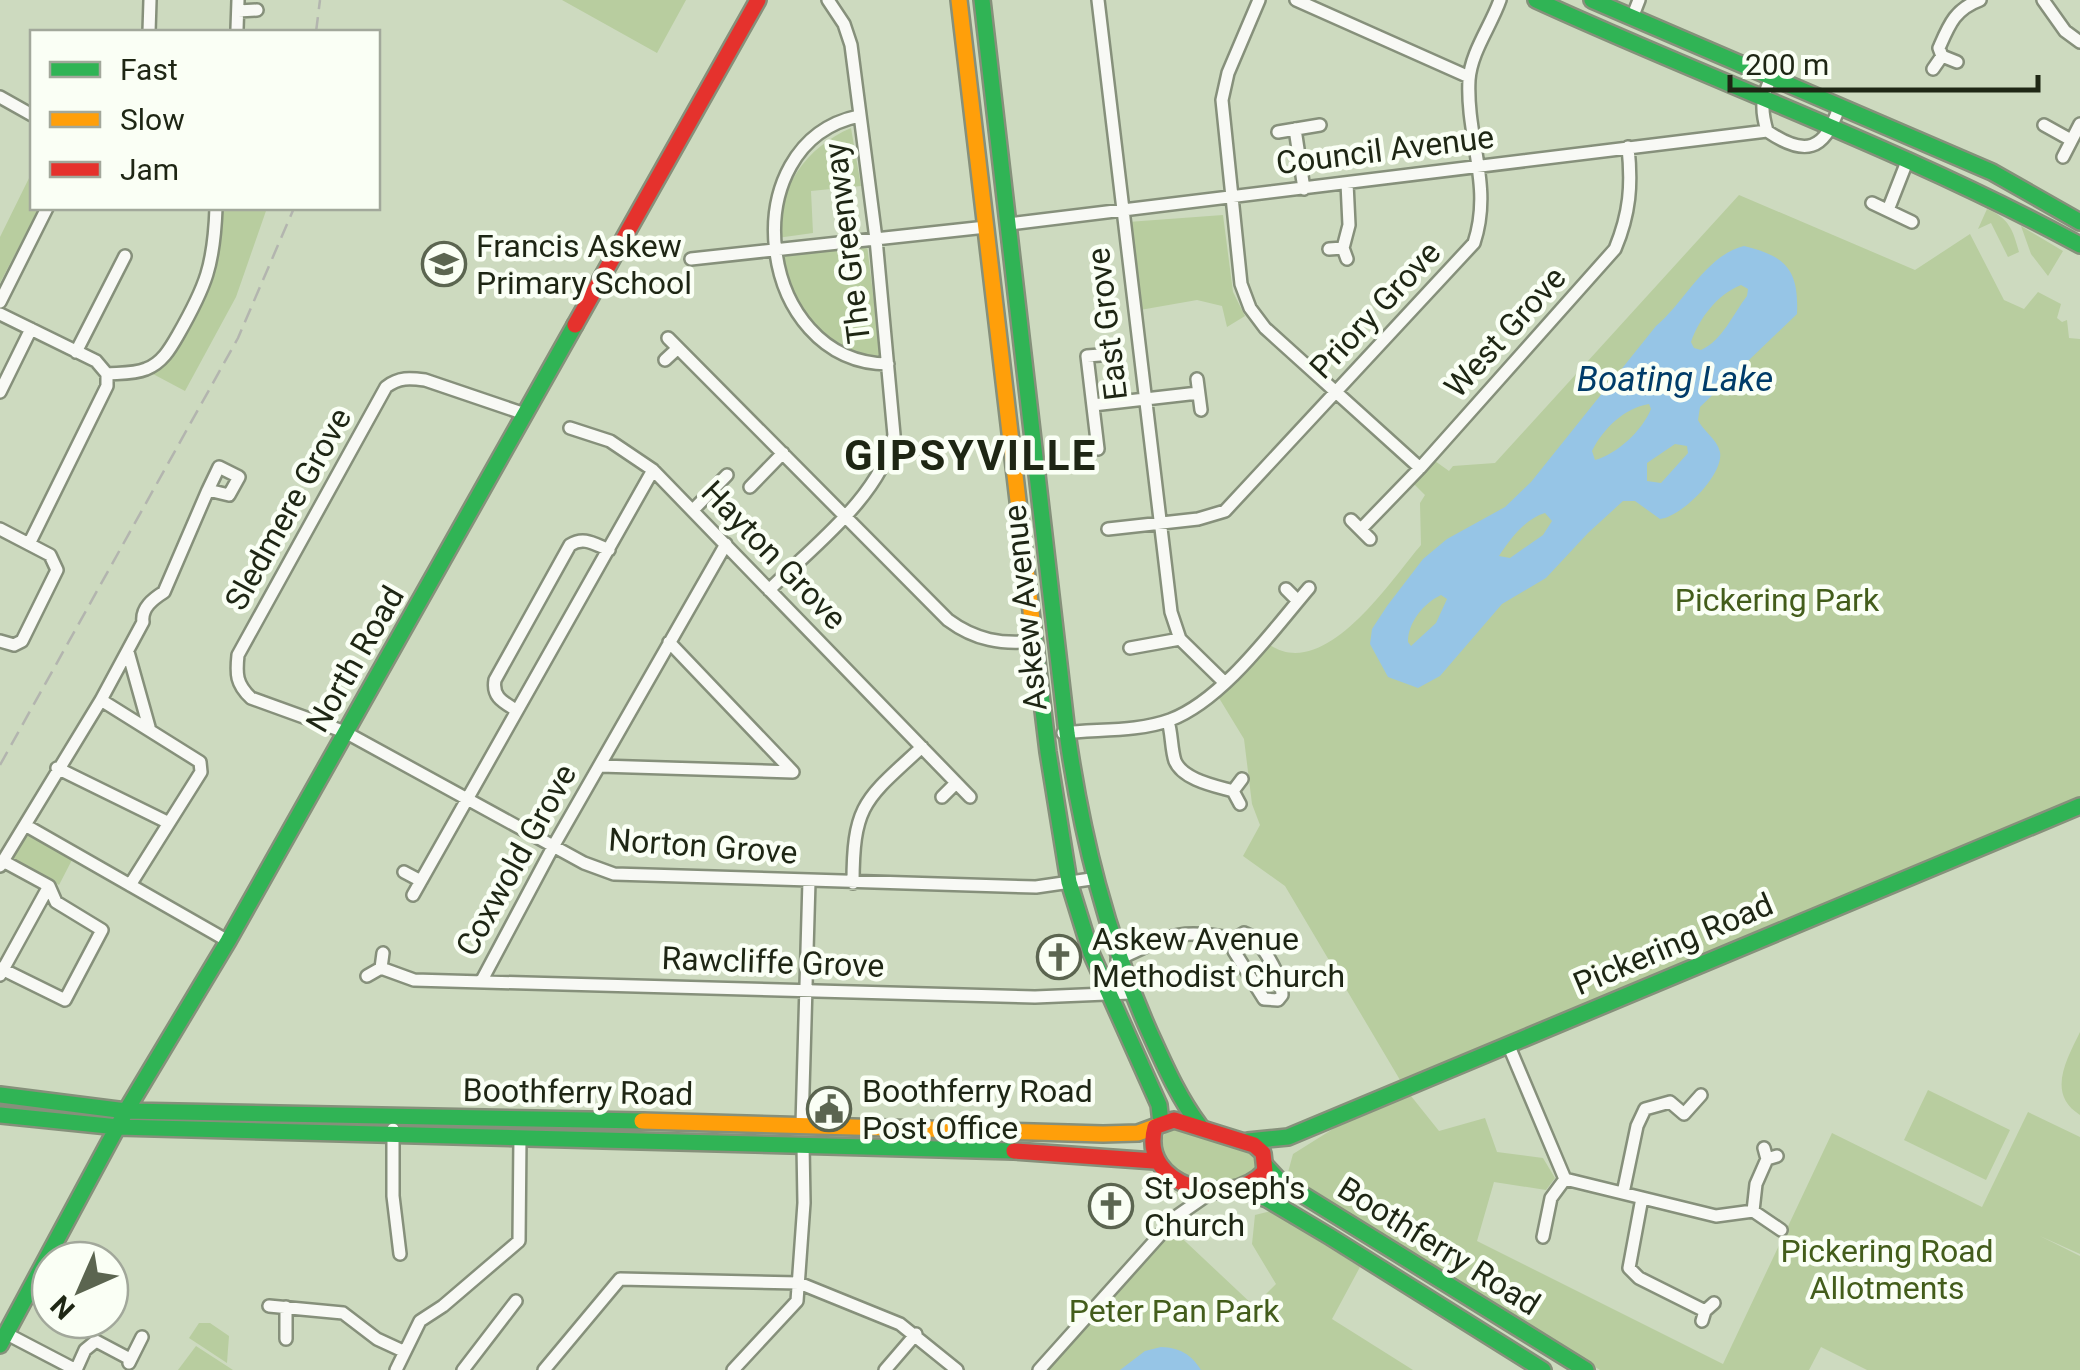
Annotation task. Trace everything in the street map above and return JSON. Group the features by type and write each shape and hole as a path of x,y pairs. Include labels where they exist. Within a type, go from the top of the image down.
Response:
{"main road":[{"name":"North Road","path":"3,1339 126,1111 228,941 758,0"},
{"name":"Askew Avenue","path":"960,0 1046,735 1069,882 1108,995 1159,1104 1158,1125 1149,1148 1154,1161"},
{"name":"Askew Avenue","path":"982,0 1067,733 1091,880 1130,993 1176,1091 1200,1126"},
{"path":"1536,0 1661,57 1908,159 2080,245"},
{"path":"1592,0 2014,182 2080,222"},
{"path":"1024,537 1045,536"},
{"name":"Pickering Road","path":"1248,1142 1288,1137 2080,806"},
{"name":"Boothferry Road","path":"0,1095 126,1111 1103,1134 1138,1134 1174,1120 1260,1149 1280,1180 1586,1370"},
{"name":"Boothferry Road","path":"0,1115 118,1127 935,1147 1154,1161"},
{"name":"Pickering Road","path":"1245,1191 1261,1180 1266,1163 1288,1137"},
{"path":"1154,1161 1184,1182 1213,1191 1245,1191"},
{"name":"Boothferry Road","path":"1245,1191 1268,1199 1543,1370"}],"street":[{"path":"149,30 150,0"},
{"name":"The Greenway","path":"768,590 877,478 889,455 894,414 851,45 844,24 828,0"},
{"name":"East Grove","path":"1098,0 1159,523 1171,612 1180,639"},
{"path":"1259,0 1228,72 1222,100 1241,284 1250,308 1265,328 1420,468"},
{"path":"1296,0 1469,76"},
{"name":"Priory Grove","path":"1108,529 1198,519 1225,511 1474,242 1482,220 1483,192 1472,127 1469,76 1500,0"},
{"path":"1632,18 1639,0"},
{"path":"1933,69 1942,56 1940,48 1953,16 1980,0"},
{"path":"2043,0 2065,31 2080,42"},
{"path":"236,30 238,6 257,10"},
{"path":"1942,56 1958,62"},
{"path":"1767,132 1761,109 1770,78"},
{"path":"0,97 30,114"},
{"path":"1832,129 1840,108"},
{"name":"The Greenway","path":"859,116 827,127 793,165 776,207 774,252 789,299 808,326 836,349 864,361 888,364"},
{"path":"2063,156 2080,124"},
{"path":"1278,132 1320,125"},
{"path":"2044,125 2072,140"},
{"path":"1295,129 1304,190"},
{"name":"Council Avenue","path":"1009,224 1767,132 1796,147 1820,143 1832,129"},
{"name":"West Grove","path":"1361,529 1616,248 1626,224 1632,187 1628,148"},
{"path":"1888,210 1908,159"},
{"path":"1340,252 1349,225 1347,183"},
{"path":"1872,202 1912,222"},
{"path":"0,302 46,210"},
{"path":"107,374 148,369 166,356 201,295 209,272 216,210"},
{"path":"692,259 986,227"},
{"path":"76,352 125,256"},
{"path":"0,314 96,361 107,374 107,386 28,544"},
{"path":"1,390 31,329"},
{"path":"668,338 932,606 962,630 992,641 1035,642"},
{"path":"666,360 678,348"},
{"path":"1098,449 1087,356 1100,355"},
{"path":"1196,379 1201,410"},
{"name":"Sledmere Grove","path":"346,732 251,698 240,687 236,674 238,654 386,387 394,380 425,380 525,414"},
{"path":"1094,404 1198,393"},
{"name":"Hayton Grove","path":"570,428 610,441 653,470 970,798"},
{"path":"751,488 782,453"},
{"path":"413,895 653,470"},
{"path":"693,510 727,475"},
{"path":"49,886 1,971 65,1000 102,930 56,902 49,886 1,863 101,700 128,652 150,600 164,592 208,490"},
{"path":"0,529 50,555 57,570 22,641 14,645 0,641"},
{"path":"516,710 498,700 493,690 495,680 570,545 587,540 609,550"},
{"name":"Coxwold Grove","path":"480,982 726,544"},
{"path":"1046,735 1168,721 1202,702 1225,683 1309,588"},
{"path":"1286,589 1298,601"},
{"path":"1130,648 1180,639 1225,683"},
{"name":"Coxwold Grove","path":"600,766 793,772 670,642"},
{"path":"128,652 150,727"},
{"path":"101,700 150,727 200,762 200,772 130,885"},
{"path":"1168,721 1179,768 1198,780 1233,792 1240,804"},
{"name":"Norton Grove","path":"346,732 584,863 614,874 1036,887 1091,880"},
{"path":"852,883 856,823 863,807 922,747"},
{"path":"57,768 168,823"},
{"path":"1233,792 1242,779"},
{"path":"942,797 956,783"},
{"path":"25,826 228,941"},
{"path":"404,872 421,881"},
{"path":"802,1125 809,882"},
{"path":"1117,960 1163,938 1186,932 1234,939 1244,932 1255,938 1283,987 1278,1000 1271,1002 1262,996 1234,951 1234,939"},
{"path":"367,976 380,968 382,953"},
{"name":"Rawcliffe Grove","path":"380,968 414,980 1036,997 1130,993"},
{"path":"1508,1044 1565,1178 1716,1216 1753,1211 1782,1230"},
{"path":"1624,1193 1637,1126 1645,1110 1670,1102 1684,1114 1701,1095"},
{"path":"393,1115 394,1196 400,1254"},
{"path":"396,1370 420,1321 518,1241 520,1137"},
{"path":"734,1370 797,1301 803,1146"},
{"path":"1753,1211 1756,1184 1769,1155"},
{"path":"1542,1237 1550,1198 1565,1178"},
{"path":"1178,1216 1184,1204 1184,1182"},
{"path":"1039,1370 1178,1216 1213,1191"},
{"path":"1642,1198 1629,1268 1639,1278 1707,1312"},
{"path":"544,1370 620,1278 799,1283 900,1324 957,1370"},
{"path":"464,1370 516,1301"},
{"path":"268,1306 343,1313 377,1339 403,1351"},
{"path":"286,1307 286,1340"},
{"path":"884,1370 916,1334"},
{"path":"3,1339 76,1370 85,1350 96,1341 129,1363 142,1337"}],"green space":[{"path":"562,0 686,0 657,53"},
{"path":"851,128 861,186 811,191 813,233 777,238 783,202 798,171 821,146"},
{"path":"30,176 30,210 38,210 0,283 0,237"},
{"name":"Pickering Park","path":"1739,195 1915,270 1970,234 2004,300 2024,309 2038,292 2061,304 2057,318 2067,320 2069,338 2080,339 2080,799 1403,1086 1439,1131 1485,1118 1497,1152 1543,1158 1555,1178 1546,1190 1494,1182 1477,1241 1723,1364 1832,1133 1982,1207 2028,1112 2080,1137 2080,1254 2040,1236 2080,1256 2080,1370 1867,1370 1821,1347 1809,1370 1600,1370 1287,1176 1293,1154 1403,1085 1285,886 1243,856 1260,825 1252,804 1244,739 1219,698 1270,645 1291,653 1313,650 1355,622 1421,545 1420,503 1425,495 1414,484 1435,461 1449,471 1453,466 1495,463"},
{"path":"1987,209 2009,226 2019,252 2008,257 1991,223 1978,229"},
{"path":"219,210 266,210 236,297 185,391 153,374 187,333 211,282 219,248"},
{"path":"1223,215 1233,292 1245,316 1227,327 1222,306 1197,300 1140,310 1128,222"},
{"path":"2021,226 2063,251 2048,276 2031,254"},
{"path":"867,245 881,360 842,345 815,324 796,296 780,256"},
{"path":"30,835 73,858 59,885 11,855 23,836"},
{"path":"2080,1032 2080,1115 2064,1097 2062,1076"},
{"path":"1928,1090 2010,1130 1986,1180 1904,1140"},
{"path":"1176,1129 1255,1154 1257,1172 1242,1182 1225,1185 1192,1177 1172,1165 1159,1148 1165,1133"},
{"name":"Peter Pan Park","path":"1271,1211 1360,1267 1332,1319 1413,1370 1045,1370 1170,1227 1254,1306 1276,1284 1252,1244 1255,1215"},
{"path":"199,1323 210,1323 229,1336 227,1363 189,1338"},
{"path":"196,1346 233,1370 178,1370"}],"water":[{"name":"Boating Lake","path":"1744,246 1780,260 1792,276 1797,314 1700,407 1698,420 1720,452 1708,483 1679,511 1660,519 1635,501 1623,501 1546,578 1502,604 1440,676 1418,688 1388,677 1370,644 1372,629 1423,559 1447,539 1505,507 1531,482 1656,326 1707,269 1730,251","holes":["1741,285 1748,289 1747,296 1715,340 1701,350 1694,348 1691,342 1704,316","1649,404 1651,409 1635,433 1612,453 1595,460 1592,451 1602,435 1615,421","1675,444 1687,446 1688,453 1661,483 1647,481 1647,463","1545,513 1552,521 1543,535 1510,558 1499,556 1531,520","1441,595 1447,599 1436,623 1411,646 1411,627 1429,603"]},
{"path":"1161,1347 1184,1353 1201,1370 1120,1370 1145,1351"}],"railway":[{"path":"316,30 320,0"},
{"path":"0,765 238,338 293,210"}],"traffic: fast":[{"path":"982,0 1067,733 1080,810 1097,885 1134,995 1172,1080 1200,1126"},
{"path":"1536,0 1947,178 2080,245"},
{"path":"1592,0 1992,172 2080,222"},
{"path":"0,1345 126,1111 228,941 575,325"},
{"path":"1033,628 1069,882 1091,953 1159,1105 1161,1123"},
{"path":"1248,1141 1288,1137 2080,806"},
{"path":"0,1095 126,1111 642,1121"},
{"path":"0,1115 118,1127 1014,1151"},
{"path":"1266,1166 1279,1180 1586,1370"},
{"path":"1245,1191 1267,1199 1329,1236 1543,1370"}],"traffic: slow":[{"path":"959,0 1033,628"},
{"path":"642,1121 1103,1134 1138,1133 1157,1126"}],"traffic: jam":[{"path":"575,325 758,0"},
{"path":"1155,1127 1153,1147 1160,1164 1190,1186 1230,1190 1265,1171 1263,1153 1254,1145 1174,1120 1157,1126"},
{"path":"1014,1151 1154,1161"}],"place":[{"name":"Francis Askew Primary School","path":"444,264"},
{"name":"Askew Avenue Methodist Church","path":"1059,957"},
{"name":"Boothferry Road Post Office","path":"829,1109"},
{"name":"St Joseph's Church","path":"1111,1206"}],"district":[{"name":"GIPSYVILLE","path":"971,455"}],"park label":[{"name":"Pickering Road Allotments","path":"1887,1270"}]}
